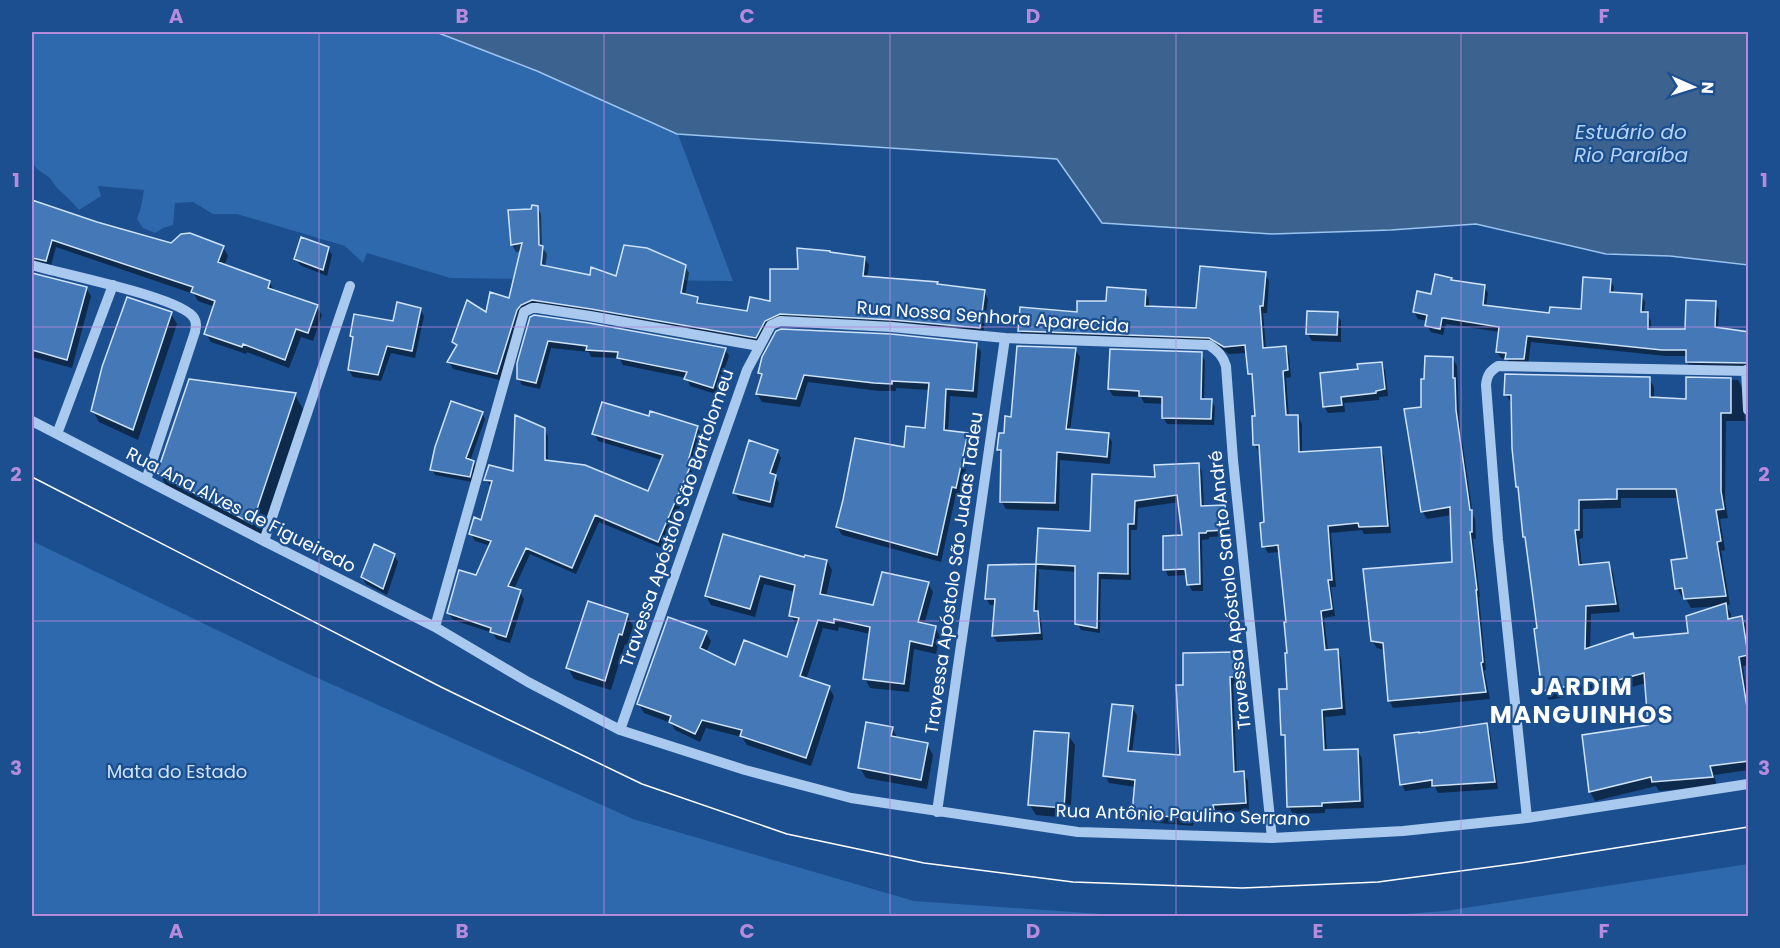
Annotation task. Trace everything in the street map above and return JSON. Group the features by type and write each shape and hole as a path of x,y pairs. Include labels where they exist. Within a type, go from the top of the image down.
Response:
{"street":[{"path":"32,265 113,285 175,305 194,317 195,332 147,480"},
{"path":"57,434 113,285"},
{"path":"264,541 350,286"},
{"path":"435,627 524,312 537,308 759,346"},
{"name":"Travessa Apóstolo São Bartolomeu","path":"620,730 747,370 771,325 775,322"},
{"name":"Rua Nossa Senhora Aparecida","path":"775,322 892,327 1005,338 1209,345"},
{"name":"Travessa Apóstolo São Judas Tadeu","path":"937,812 1005,338"},
{"name":"Travessa Apóstolo Santo André","path":"1209,345 1223,357 1226,366 1233,460 1272,838"},
{"path":"1527,818 1498,540 1486,385 1491,370 1498,366 1747,370 1749,410"},
{"name":"Rua Ana Alves de Figueiredo","path":"32,421 435,627"},
{"name":"Rua Antônio Paulino Serrano","path":"435,627 528,682 620,730 745,770 851,798 1078,832 1272,838 1403,831 1527,818 1749,784"}],"green space":[{"name":"Estuário do Rio Paraíba","path":"32,32 1748,32 1748,265 1670,256 1606,254 1476,224 1391,230 1272,234 1102,223 1057,159 678,134 733,281 450,278 367,253 363,263 345,246 237,214 213,214 193,202 175,203 173,225 155,233 143,228 137,219 144,190 98,186 101,196 79,210 32,162"},
{"name":"Mata do Estado","path":"32,541 302,671 633,819 914,901 1130,916 32,916"},
{"path":"1748,864 1748,916 1377,916 1445,911"}],"water":[{"name":"Estuário do Rio Paraíba","path":"436,32 1748,32 1748,265 1670,256 1606,254 1476,224 1391,230 1272,234 1102,223 1057,159 677,134 537,71"}],"building":[{"path":"32,200 97,222 171,243 181,234 190,233 224,246 218,262 270,281 268,288 318,305 308,333 296,329 285,360 243,344 242,347 204,334 215,301 191,292 193,287 52,240 46,261 32,258"},
{"path":"532,205 538,206 539,245 543,246 541,265 590,275 591,267 616,276 624,245 647,248 686,265 681,293 698,297 697,303 747,311 750,297 770,301 770,269 798,269 797,248 830,251 865,257 863,276 938,282 937,284 985,290 980,328 893,320 780,314 765,321 756,338 532,300 521,305 517,310 497,374 447,362 457,345 452,342 467,300 486,312 490,292 509,298 522,243 511,245 508,210 531,209"},
{"path":"301,237 329,247 323,270 294,259"},
{"path":"1200,266 1266,272 1263,306 1260,306 1263,348 1286,346 1288,370 1283,371 1286,415 1298,415 1299,452 1381,447 1388,526 1359,527 1358,523 1328,526 1332,580 1328,580 1332,609 1321,611 1325,650 1338,649 1342,708 1322,710 1324,750 1358,749 1360,801 1322,803 1322,806 1287,807 1285,735 1281,735 1279,689 1287,689 1284,622 1286,622 1278,545 1262,547 1260,523 1264,522 1259,445 1253,445 1252,416 1255,416 1252,374 1248,374 1245,345 1224,347 1209,338 1018,331 1020,307 1077,312 1077,301 1106,301 1107,287 1146,290 1145,306 1196,308"},
{"path":"32,273 87,287 67,360 32,350"},
{"path":"1435,274 1452,278 1451,280 1485,285 1483,305 1549,313 1550,307 1581,309 1583,277 1611,279 1610,292 1642,294 1641,312 1648,312 1648,329 1685,329 1686,300 1716,301 1715,327 1749,332 1749,363 1686,362 1686,350 1662,350 1527,336 1524,359 1505,359 1506,353 1496,352 1499,327 1442,318 1440,329 1425,326 1427,315 1413,312 1417,291 1431,294"},
{"path":"127,297 172,312 133,430 91,411 102,367"},
{"path":"397,302 421,308 412,351 387,346 378,375 348,370 354,314 393,321"},
{"path":"1307,311 1338,312 1337,335 1306,334"},
{"path":"534,315 726,348 713,388 684,379 687,372 617,358 618,352 586,350 587,346 548,341 536,383 517,379 517,363 530,317"},
{"path":"781,329 891,334 977,343 973,391 946,389 944,430 968,433 956,488 952,487 937,555 836,527 855,438 904,447 906,426 925,428 929,383 892,381 892,384 874,383 804,375 796,399 756,394 762,374 758,373 762,357 776,331"},
{"path":"1017,346 1076,348 1066,429 1109,433 1107,457 1057,452 1055,503 1000,502 1001,450 997,450 999,433 1004,433 1005,416 1011,417"},
{"path":"1110,349 1202,352 1201,399 1212,399 1211,419 1162,418 1162,397 1139,396 1139,391 1108,389"},
{"path":"1425,356 1453,357 1456,410 1470,510 1472,510 1472,532 1470,532 1477,590 1483,662 1481,663 1486,692 1388,701 1383,643 1371,641 1363,569 1452,562 1450,507 1421,512 1404,409 1421,407 1421,379 1424,379"},
{"path":"1382,362 1385,389 1376,391 1376,393 1341,397 1342,405 1323,407 1320,373 1358,369 1357,364"},
{"path":"1505,374 1650,377 1650,397 1686,399 1686,377 1731,378 1731,413 1721,413 1721,491 1724,509 1716,510 1721,541 1717,542 1726,596 1684,599 1682,588 1675,589 1671,560 1687,558 1676,489 1617,489 1617,499 1579,500 1579,530 1575,530 1579,565 1609,562 1616,604 1586,606 1585,649 1633,633 1634,638 1688,633 1686,616 1726,603 1728,619 1742,616 1748,655 1739,657 1749,720 1749,761 1710,766 1713,777 1652,782 1651,777 1589,792 1582,735 1648,725 1644,673 1607,683 1606,679 1542,691 1534,629 1537,628 1518,487 1516,487 1512,448 1511,395 1504,395"},
{"path":"189,379 296,393 252,524 157,473"},
{"path":"451,401 483,412 466,458 474,461 470,477 430,470 435,447"},
{"path":"602,402 649,416 650,411 698,426 687,465 690,467 658,542 595,515 572,568 526,548 508,586 521,590 506,637 490,632 491,628 447,613 459,570 476,575 491,541 469,534 474,517 481,520 492,481 484,480 489,465 513,471 515,415 545,428 545,460 585,465 648,491 663,455 592,434"},
{"path":"749,440 778,450 770,473 776,475 770,502 733,493"},
{"path":"1199,463 1201,506 1225,505 1227,530 1199,533 1200,584 1187,585 1185,569 1163,570 1163,536 1182,535 1177,495 1135,501 1134,524 1128,524 1128,574 1098,573 1097,628 1075,624 1075,566 1036,564 1038,528 1090,531 1092,474 1155,477 1154,465"},
{"path":"723,534 804,557 805,555 827,560 820,594 873,605 882,572 929,582 918,622 936,626 932,646 910,641 904,684 863,679 870,627 834,619 834,623 818,620 800,676 830,686 806,758 740,736 742,730 702,720 695,734 669,722 671,716 637,704 668,617 707,631 700,648 735,665 744,640 787,657 799,618 789,616 795,585 760,576 750,609 705,596"},
{"path":"374,544 395,554 383,589 361,577"},
{"path":"1036,564 1034,611 1038,611 1040,633 992,636 995,599 985,599 988,565"},
{"path":"588,601 628,614 622,635 619,634 605,681 566,668"},
{"path":"1235,652 1235,677 1230,677 1234,772 1244,771 1246,803 1213,805 1214,810 1190,812 1190,818 1132,814 1135,780 1103,776 1112,704 1133,706 1128,751 1180,755 1176,685 1183,685 1183,653"},
{"path":"866,722 893,727 891,736 928,743 921,780 858,768"},
{"path":"1487,723 1495,782 1432,786 1432,780 1400,785 1394,735"},
{"path":"1034,731 1069,733 1064,808 1028,805"}],"tram line":[{"path":"32,477 441,687 642,784 787,834 924,863 1073,882 1242,888 1378,882 1527,862 1748,827"}],"district":[{"name":"JARDIM MANGUINHOS","path":"1582,701"}]}
